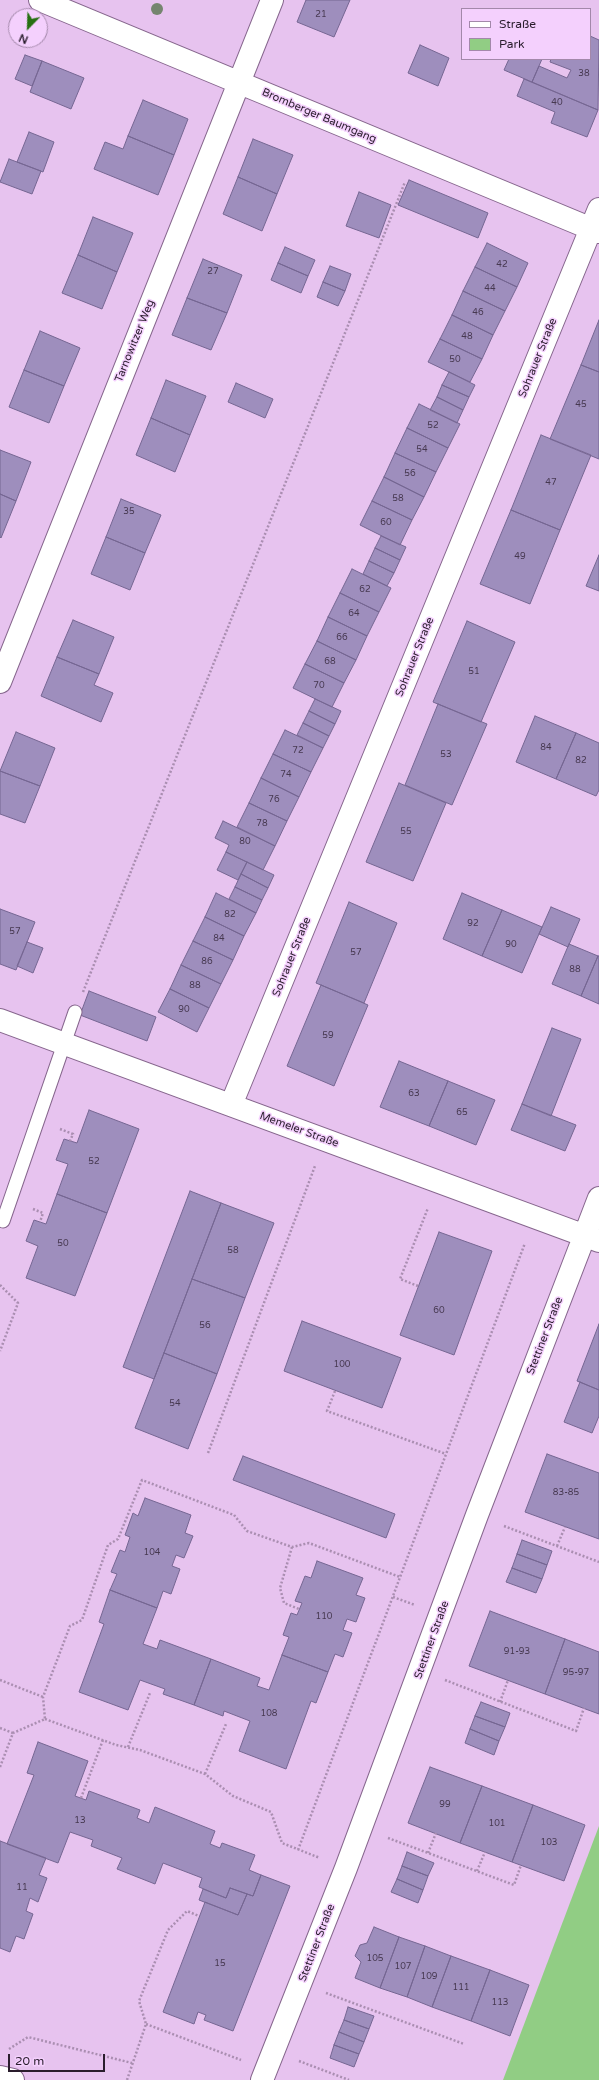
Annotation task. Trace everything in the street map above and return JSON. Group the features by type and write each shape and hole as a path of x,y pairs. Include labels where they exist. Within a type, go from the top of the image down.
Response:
{"street":[{"name":"Bromberger Baumgang","path":"40,0 238,82 596,223"},
{"name":"Tarnowitzer Weg","path":"0,682 238,82 272,0"},
{"name":"Sohrauer Straße","path":"231,1105 596,223"},
{"name":"Memeler Straße","path":"0,1020 591,1238"},
{"name":"Stettiner Straße","path":"265,2075 346,1868 477,1515 591,1238 599,1198"},
{"path":"0,2076 13,2080"}],"lane":[{"path":"4,1221 75,1012"}],"path":[{"path":"75,1012 406,179"},
{"path":"61,1129 73,1134 70,1141"},
{"path":"208,1453 325,1140"},
{"path":"418,1286 400,1279 438,1182"},
{"path":"31,1209 43,1213 40,1222"},
{"path":"298,1850 535,1218"},
{"path":"0,1285 18,1303 0,1351"},
{"path":"335,1391 327,1411 446,1454"},
{"path":"45,1719 43,1697 70,1626 82,1620 108,1545 118,1539 142,1480 234,1515 247,1531 292,1547 310,1543 400,1577"},
{"path":"477,1515 599,1562"},
{"path":"557,1546 565,1526"},
{"path":"292,1547 280,1588 284,1603 299,1609"},
{"path":"420,1671 576,1731 584,1708"},
{"path":"0,1680 43,1697"},
{"path":"500,1702 508,1680"},
{"path":"128,1747 150,1693"},
{"path":"0,1728 13,1733 45,1719 206,1774 232,1796 271,1812 282,1844 346,1868"},
{"path":"206,1774 226,1724"},
{"path":"0,1767 13,1733"},
{"path":"81,1798 103,1740"},
{"path":"361,1828 514,1885 521,1865"},
{"path":"428,1853 436,1833"},
{"path":"477,1872 485,1852"},
{"path":"127,2080 146,2024 139,2001 168,1930 186,1911 199,1916"},
{"path":"301,1984 464,2044"},
{"path":"146,2024 265,2075"},
{"path":"6,2051 28,2038 132,2063"},
{"path":"302,2062 349,2080"}],"green space":[{"path":"599,1826 599,2080 503,2080"}],"building":[{"path":"306,0 350,0 334,37 297,22"},
{"path":"591,36 599,40 598,110 532,82 539,66 567,78 571,70 550,62 551,60 591,60"},
{"path":"420,45 449,58 438,86 408,73"},
{"path":"25,55 42,61 32,86 15,79"},
{"path":"509,60 542,60 532,82 504,70"},
{"path":"42,61 84,78 71,109 30,92"},
{"path":"524,79 598,110 587,137 551,123 555,112 517,96"},
{"path":"143,100 188,119 174,155 128,136"},
{"path":"29,132 54,142 43,172 17,162"},
{"path":"128,136 174,155 158,195 94,169 105,142 123,149"},
{"path":"253,139 293,155 277,194 238,177"},
{"path":"9,159 41,171 32,194 0,182"},
{"path":"238,177 277,194 262,231 223,214"},
{"path":"409,180 488,213 478,238 398,205"},
{"path":"359,192 391,205 379,238 346,226"},
{"path":"93,217 133,233 117,272 78,255"},
{"path":"487,243 528,263 517,287 475,267"},
{"path":"285,247 315,260 308,276 278,263"},
{"path":"78,255 117,272 102,309 62,293"},
{"path":"203,259 242,275 227,313 187,298"},
{"path":"278,263 308,276 301,293 271,280"},
{"path":"330,266 351,274 345,291 323,282"},
{"path":"475,267 517,287 505,311 463,291"},
{"path":"323,282 345,291 338,306 317,297"},
{"path":"463,291 505,311 493,335 452,315"},
{"path":"187,298 227,313 211,350 172,335"},
{"path":"452,315 493,335 482,359 440,339"},
{"path":"599,320 599,372 581,365"},
{"path":"40,331 80,348 64,386 24,370"},
{"path":"440,339 482,359 470,382 428,362"},
{"path":"581,365 599,372 599,459 550,439"},
{"path":"24,370 64,386 49,423 9,407"},
{"path":"449,372 475,385 469,397 442,385"},
{"path":"166,380 206,396 190,435 151,418"},
{"path":"236,383 273,399 265,418 228,402"},
{"path":"442,385 469,397 463,410 437,397"},
{"path":"437,397 463,410 457,423 430,410"},
{"path":"419,404 460,424 448,448 407,428"},
{"path":"151,418 190,435 175,472 136,455"},
{"path":"407,428 448,448 436,472 395,453"},
{"path":"541,435 591,455 560,530 511,510"},
{"path":"0,450 31,462 16,501 0,494"},
{"path":"395,453 436,472 424,497 384,477"},
{"path":"384,477 424,497 412,520 372,501"},
{"path":"0,494 16,501 1,538 0,537"},
{"path":"121,499 161,515 145,553 106,537"},
{"path":"372,501 412,520 400,545 360,525"},
{"path":"511,510 560,530 530,604 480,584"},
{"path":"381,536 406,547 400,560 375,548"},
{"path":"106,537 145,553 130,590 91,574"},
{"path":"375,548 400,560 394,573 369,561"},
{"path":"599,555 599,591 586,586"},
{"path":"369,561 394,573 387,586 363,574"},
{"path":"352,569 391,588 379,612 340,593"},
{"path":"340,593 379,612 367,636 328,617"},
{"path":"328,617 367,636 356,660 317,641"},
{"path":"73,620 114,637 99,674 57,657"},
{"path":"467,621 515,642 481,722 433,702"},
{"path":"317,641 356,660 344,683 305,664"},
{"path":"57,657 99,674 94,685 113,693 101,722 41,696"},
{"path":"305,664 344,683 332,707 293,688"},
{"path":"315,699 341,711 335,724 309,711"},
{"path":"438,704 487,724 452,805 405,785"},
{"path":"309,711 335,724 329,736 303,723"},
{"path":"535,716 576,733 556,779 516,762"},
{"path":"303,723 329,736 323,748 297,735"},
{"path":"285,730 323,748 311,772 273,754"},
{"path":"16,732 55,748 40,786 0,771"},
{"path":"576,733 599,743 599,790 596,796 556,779"},
{"path":"273,754 311,772 299,797 261,778"},
{"path":"0,771 40,786 25,823 0,814"},
{"path":"261,778 299,797 287,821 249,803"},
{"path":"399,783 446,803 413,881 366,862"},
{"path":"249,803 287,821 275,846 237,827"},
{"path":"223,821 275,846 263,870 226,852 229,845 215,838"},
{"path":"226,852 247,862 238,880 217,870"},
{"path":"247,862 274,875 268,888 241,874"},
{"path":"241,874 268,888 262,900 235,887"},
{"path":"235,887 262,900 256,913 229,899"},
{"path":"216,893 256,913 244,936 205,917"},
{"path":"462,893 502,910 482,956 443,939"},
{"path":"349,902 397,923 364,1003 316,983"},
{"path":"551,907 580,919 568,947 539,934"},
{"path":"0,909 35,922 16,970 0,964"},
{"path":"502,910 542,927 522,973 482,956"},
{"path":"205,917 244,936 233,960 193,941"},
{"path":"193,941 233,960 221,984 181,965"},
{"path":"27,942 43,948 33,973 17,966"},
{"path":"569,944 598,956 581,996 552,984"},
{"path":"599,956 599,1004 581,996"},
{"path":"181,965 221,984 209,1008 170,989"},
{"path":"321,985 368,1005 334,1086 287,1066"},
{"path":"170,989 209,1008 197,1032 158,1012"},
{"path":"89,991 156,1017 147,1041 80,1015"},
{"path":"552,1028 581,1039 551,1116 522,1104"},
{"path":"399,1061 448,1081 429,1126 380,1107"},
{"path":"448,1081 495,1100 476,1145 429,1126"},
{"path":"522,1104 576,1125 565,1151 511,1130"},
{"path":"89,1110 139,1129 107,1213 57,1194 68,1164 56,1160 64,1139 77,1143"},
{"path":"190,1191 221,1203 154,1379 123,1367"},
{"path":"57,1194 107,1213 75,1296 26,1278 38,1246 26,1241 34,1220 46,1224"},
{"path":"221,1203 274,1223 245,1298 192,1279"},
{"path":"439,1232 492,1251 454,1355 400,1335"},
{"path":"192,1279 245,1298 217,1374 164,1353"},
{"path":"302,1321 401,1358 382,1408 284,1371"},
{"path":"599,1324 599,1390 577,1381"},
{"path":"164,1353 217,1374 188,1449 135,1428"},
{"path":"580,1382 599,1390 599,1416 592,1433 564,1422"},
{"path":"547,1454 599,1473 599,1539 525,1512"},
{"path":"243,1456 395,1514 386,1538 233,1480"},
{"path":"145,1498 191,1515 185,1533 193,1536 184,1558 176,1555 172,1566 180,1569 171,1594 163,1591 157,1608 110,1590 117,1574 111,1572 120,1550 125,1552 130,1537 125,1535 133,1513 138,1516"},
{"path":"522,1540 552,1551 547,1565 517,1554"},
{"path":"517,1554 547,1565 542,1579 512,1568"},
{"path":"317,1561 363,1578 356,1595 365,1598 356,1622 347,1619 343,1630 352,1633 343,1657 335,1654 328,1672 282,1655 289,1637 283,1635 291,1613 297,1615 302,1603 295,1601 305,1576 311,1578"},
{"path":"512,1568 542,1579 536,1593 506,1582"},
{"path":"110,1590 157,1608 143,1644 157,1649 160,1640 211,1659 194,1705 163,1694 165,1689 140,1680 128,1710 79,1692 104,1624 99,1622"},
{"path":"490,1611 565,1639 545,1694 469,1666"},
{"path":"565,1639 599,1652 599,1714 545,1694"},
{"path":"282,1655 328,1672 316,1703 311,1701 286,1769 239,1751 250,1721 224,1711 223,1716 194,1705 211,1659 260,1678 257,1686 269,1690"},
{"path":"481,1702 510,1713 505,1727 475,1716"},
{"path":"475,1716 505,1727 499,1741 470,1729"},
{"path":"470,1729 499,1741 494,1755 465,1743"},
{"path":"38,1742 88,1761 75,1796 86,1800 89,1791 140,1810 137,1818 149,1823 155,1807 215,1831 210,1844 220,1848 222,1843 255,1855 249,1870 261,1875 253,1896 230,1888 226,1898 199,1887 202,1878 163,1863 155,1884 117,1869 122,1858 91,1846 93,1840 70,1832 58,1863 7,1844 34,1775 27,1773"},
{"path":"430,1767 482,1786 460,1843 408,1823"},
{"path":"482,1786 533,1805 512,1862 460,1843"},
{"path":"533,1805 585,1825 564,1881 512,1862"},
{"path":"0,1841 46,1858 39,1875 47,1878 38,1902 30,1898 26,1911 33,1914 24,1939 16,1936 10,1952 0,1948"},
{"path":"407,1852 434,1863 428,1876 402,1866"},
{"path":"402,1866 428,1876 423,1890 397,1879"},
{"path":"261,1875 290,1886 233,2031 204,2020 206,2015 198,2012 194,2024 163,2012 205,1902 238,1915 247,1894 253,1896"},
{"path":"397,1879 423,1890 418,1903 391,1892"},
{"path":"230,1888 247,1894 238,1915 199,1900 203,1889 226,1898"},
{"path":"374,1927 399,1937 380,1988 355,1978 361,1962 355,1956 360,1945 367,1943"},
{"path":"399,1937 425,1946 407,1997 380,1988"},
{"path":"425,1946 451,1956 432,2007 407,1997"},
{"path":"451,1956 490,1970 471,2021 432,2007"},
{"path":"490,1970 529,1985 510,2036 471,2021"},
{"path":"348,2007 374,2016 369,2029 344,2020"},
{"path":"344,2020 369,2029 364,2042 339,2032"},
{"path":"339,2032 364,2042 359,2054 334,2045"},
{"path":"334,2045 359,2054 354,2067 330,2058"}]}
